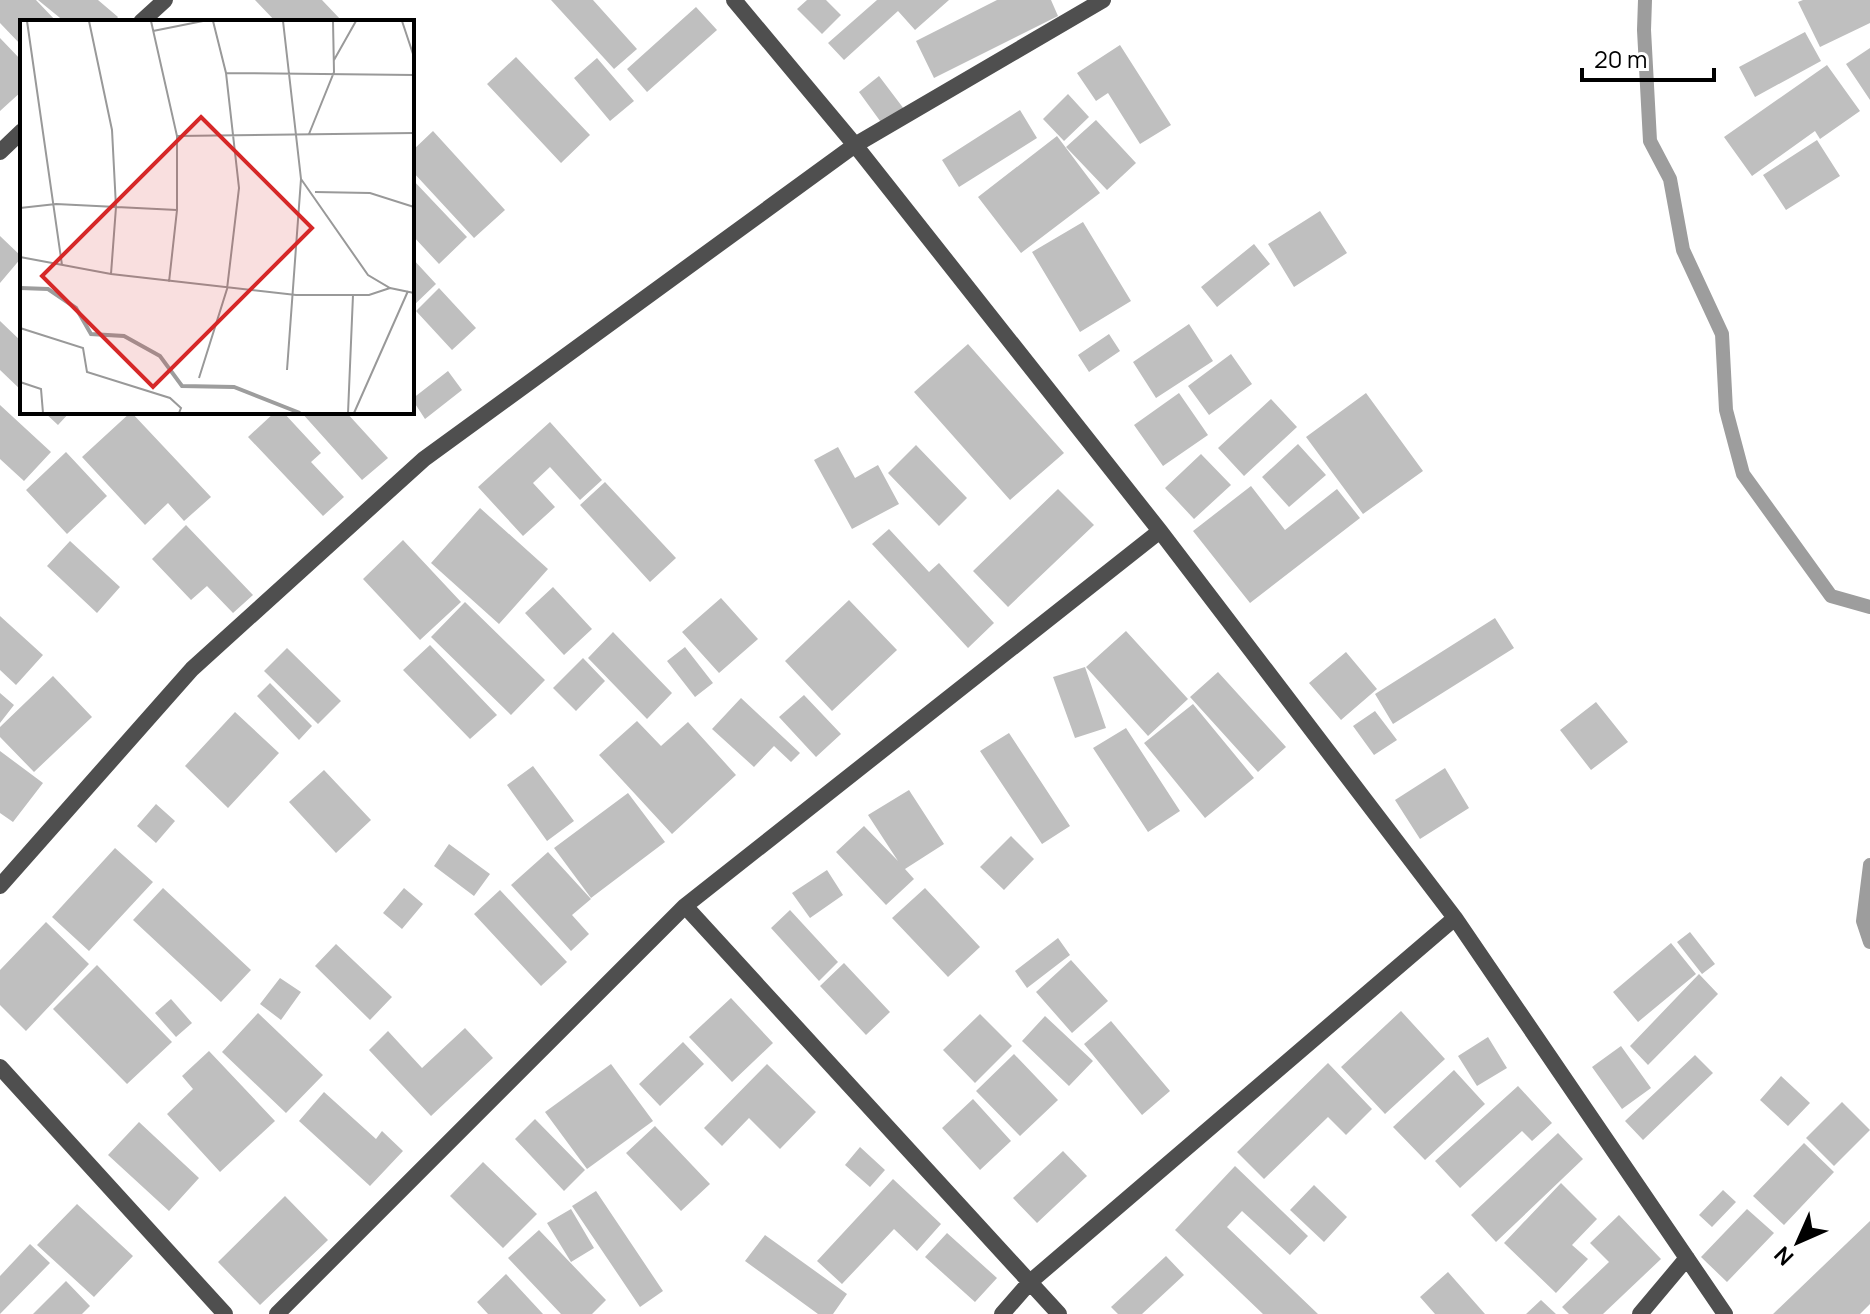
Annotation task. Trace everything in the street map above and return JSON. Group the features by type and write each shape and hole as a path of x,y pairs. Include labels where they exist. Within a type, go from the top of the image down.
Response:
{"street":[{"path":"143,20 165,0"},
{"path":"734,0 855,145 1160,531 1455,918 1725,1314"},
{"path":"0,886 192,669 424,459 855,145 1103,0"},
{"path":"0,152 20,133"},
{"path":"277,1314 685,906 1160,531"},
{"path":"685,906 1059,1314"},
{"path":"1002,1314 1030,1282 1455,918"},
{"path":"0,1067 225,1314"},
{"path":"1640,1314 1687,1258"}],"building":[{"path":"0,0 36,0 55,20 20,20 20,44 0,23"},
{"path":"38,0 98,0 118,17 116,20 63,20"},
{"path":"255,0 322,0 341,20 274,20"},
{"path":"551,0 593,0 637,49 614,69"},
{"path":"807,0 826,0 841,15 822,34 797,9"},
{"path":"877,0 949,0 915,30 898,11 844,60 828,43"},
{"path":"997,0 1051,0 1058,16 934,78 916,41"},
{"path":"1870,0 1870,23 1820,47 1798,2"},
{"path":"696,7 717,30 647,92 627,69"},
{"path":"1805,32 1821,61 1755,97 1739,67"},
{"path":"0,38 20,59 20,93 0,111"},
{"path":"1120,45 1171,125 1140,144 1108,93 1096,101 1077,73"},
{"path":"1870,48 1870,100 1846,64"},
{"path":"516,57 590,135 561,163 487,84"},
{"path":"597,58 634,101 610,121 574,78"},
{"path":"1827,65 1860,111 1820,139 1815,131 1752,176 1724,137"},
{"path":"879,76 904,109 883,125 859,92"},
{"path":"1068,94 1089,117 1064,141 1043,119"},
{"path":"1020,110 1037,138 959,187 942,160"},
{"path":"1096,120 1136,163 1107,190 1066,147"},
{"path":"433,131 505,210 474,238 414,173 414,149"},
{"path":"1057,136 1100,193 1021,253 978,197"},
{"path":"1817,140 1840,176 1786,210 1763,175"},
{"path":"414,181 467,237 439,264 414,237"},
{"path":"1320,211 1347,253 1294,287 1268,244"},
{"path":"1083,222 1131,301 1080,332 1032,252"},
{"path":"0,236 20,255 20,259 0,283"},
{"path":"1254,244 1270,264 1217,307 1201,287"},
{"path":"414,260 436,284 414,305"},
{"path":"439,288 476,328 452,350 416,311"},
{"path":"0,321 20,340 20,389 0,370"},
{"path":"1189,324 1213,361 1156,398 1133,362"},
{"path":"1109,334 1120,351 1089,372 1078,355"},
{"path":"968,344 1064,453 1010,500 914,392"},
{"path":"1231,354 1252,384 1209,415 1188,386"},
{"path":"448,371 462,390 425,419 414,397"},
{"path":"1179,393 1208,435 1163,466 1134,425"},
{"path":"1366,393 1423,471 1363,514 1306,437"},
{"path":"1271,399 1297,427 1244,476 1218,448"},
{"path":"0,405 51,452 24,481 0,459"},
{"path":"46,414 68,414 58,425"},
{"path":"129,414 133,414 211,497 184,521 168,503 145,525 82,457"},
{"path":"273,414 285,414 321,453 311,462 344,497 323,516 248,437"},
{"path":"303,414 348,414 388,458 362,480"},
{"path":"550,422 602,480 580,500 550,467 533,483 555,507 523,536 478,487"},
{"path":"1298,444 1326,475 1289,507 1262,477"},
{"path":"916,445 967,498 939,526 888,473"},
{"path":"838,447 855,478 878,465 899,504 852,529 814,460"},
{"path":"66,452 107,496 67,534 26,490"},
{"path":"1201,454 1231,485 1194,519 1165,488"},
{"path":"605,482 676,558 650,582 580,505"},
{"path":"1251,486 1285,530 1337,489 1360,518 1250,603 1193,531"},
{"path":"1058,489 1094,525 1008,607 973,571"},
{"path":"480,508 548,569 499,624 431,563"},
{"path":"186,525 253,595 233,613 207,586 191,600 152,559"},
{"path":"889,529 929,572 939,563 994,623 968,648 872,544"},
{"path":"403,540 461,602 420,640 363,579"},
{"path":"70,541 120,587 97,613 47,566"},
{"path":"553,587 592,629 564,655 525,613"},
{"path":"721,598 758,639 719,673 682,632"},
{"path":"849,600 897,650 832,711 785,661"},
{"path":"465,602 545,680 511,715 431,637"},
{"path":"0,616 43,655 16,685 0,670"},
{"path":"1495,618 1514,648 1393,724 1375,694"},
{"path":"1126,631 1188,699 1148,736 1086,667"},
{"path":"613,632 672,693 647,719 588,658"},
{"path":"430,645 497,715 470,739 403,670"},
{"path":"685,647 713,683 695,697 667,661"},
{"path":"287,648 341,701 318,724 264,671"},
{"path":"1346,652 1377,689 1341,720 1309,683"},
{"path":"583,658 605,681 576,711 553,688"},
{"path":"1085,667 1106,728 1075,738 1053,677"},
{"path":"1218,672 1286,747 1258,772 1190,697"},
{"path":"53,676 92,717 34,772 0,737 0,727"},
{"path":"270,683 312,726 299,740 257,696"},
{"path":"0,693 14,705 0,723"},
{"path":"804,695 841,734 816,757 779,717"},
{"path":"741,698 800,753 791,762 774,746 754,767 712,729"},
{"path":"1596,702 1628,742 1591,770 1560,730"},
{"path":"1193,704 1254,778 1205,818 1144,743"},
{"path":"1375,711 1397,740 1374,755 1353,726"},
{"path":"235,712 279,753 228,808 185,766"},
{"path":"637,721 661,746 688,722 736,775 672,834 599,755"},
{"path":"1126,728 1180,811 1148,832 1093,748"},
{"path":"1009,733 1070,826 1042,844 980,751"},
{"path":"0,751 43,783 13,822 0,813"},
{"path":"533,766 574,821 547,841 507,785"},
{"path":"1445,768 1469,808 1420,839 1395,800"},
{"path":"324,770 371,820 336,853 289,802"},
{"path":"909,790 944,844 905,869 914,879 886,905 836,852 864,826 898,861 868,815"},
{"path":"628,793 665,842 591,898 554,848"},
{"path":"156,804 175,821 156,843 137,826"},
{"path":"1011,836 1034,859 1004,890 980,867"},
{"path":"449,844 490,874 474,896 434,866"},
{"path":"115,848 153,882 89,951 52,917"},
{"path":"548,852 591,899 572,915 589,934 571,951 511,885"},
{"path":"827,870 843,895 810,918 792,893"},
{"path":"163,888 251,970 221,1002 133,920"},
{"path":"404,888 423,904 402,929 383,913"},
{"path":"925,888 980,947 948,977 892,918"},
{"path":"500,890 567,962 541,986 474,914"},
{"path":"790,910 838,962 819,981 771,928"},
{"path":"46,922 89,964 26,1031 0,1005 0,970"},
{"path":"1690,932 1715,964 1702,974 1677,942"},
{"path":"1058,938 1070,955 1027,988 1015,971"},
{"path":"1671,943 1696,974 1638,1022 1613,992"},
{"path":"336,944 392,997 370,1020 315,966"},
{"path":"1071,960 1108,1001 1072,1033 1036,992"},
{"path":"844,963 890,1012 866,1035 820,986"},
{"path":"97,965 172,1042 127,1084 53,1009"},
{"path":"1699,974 1718,994 1648,1065 1630,1046"},
{"path":"280,978 301,992 281,1020 260,1004"},
{"path":"731,998 773,1043 732,1082 689,1037"},
{"path":"171,999 192,1023 176,1037 155,1013"},
{"path":"1401,1011 1445,1059 1385,1114 1341,1067"},
{"path":"258,1013 323,1075 286,1113 222,1052"},
{"path":"980,1014 1012,1046 975,1083 943,1050"},
{"path":"1045,1016 1093,1061 1069,1086 1022,1041"},
{"path":"1111,1021 1170,1091 1142,1115 1084,1044"},
{"path":"465,1028 493,1058 431,1116 369,1050 388,1031 422,1068"},
{"path":"1488,1037 1507,1068 1477,1086 1458,1056"},
{"path":"683,1042 704,1064 660,1106 639,1084"},
{"path":"1621,1046 1651,1088 1622,1109 1592,1067"},
{"path":"209,1051 275,1121 220,1172 167,1114 193,1089 182,1076"},
{"path":"1014,1054 1058,1100 1020,1136 976,1091"},
{"path":"1695,1055 1713,1073 1643,1140 1625,1121"},
{"path":"1328,1063 1372,1109 1346,1135 1328,1117 1264,1179 1237,1152"},
{"path":"611,1064 653,1121 587,1169 545,1112"},
{"path":"767,1064 816,1112 780,1149 749,1118 722,1146 704,1128"},
{"path":"1454,1070 1485,1104 1425,1160 1393,1127"},
{"path":"1781,1076 1810,1103 1788,1126 1760,1100"},
{"path":"1518,1086 1552,1123 1532,1141 1522,1131 1460,1188 1435,1161"},
{"path":"324,1092 376,1139 382,1131 403,1151 370,1186 299,1121"},
{"path":"973,1099 1011,1141 980,1170 942,1128"},
{"path":"1842,1102 1870,1130 1834,1166 1806,1138"},
{"path":"535,1119 585,1170 564,1191 515,1139"},
{"path":"139,1122 199,1178 169,1211 108,1155"},
{"path":"655,1126 710,1184 681,1211 626,1153"},
{"path":"1558,1133 1583,1159 1496,1242 1471,1215"},
{"path":"1804,1143 1834,1172 1784,1225 1753,1196"},
{"path":"860,1147 885,1170 870,1187 845,1165"},
{"path":"1063,1151 1087,1176 1037,1223 1013,1198"},
{"path":"483,1162 537,1214 503,1248 450,1196"},
{"path":"1235,1166 1308,1236 1290,1255 1242,1211 1227,1227 1318,1314 1263,1314 1175,1230"},
{"path":"893,1179 941,1224 917,1251 894,1229 842,1284 817,1261"},
{"path":"1561,1183 1597,1219 1572,1245 1588,1259 1556,1293 1504,1243"},
{"path":"1314,1185 1347,1217 1324,1242 1290,1210"},
{"path":"1723,1190 1736,1202 1712,1227 1699,1215"},
{"path":"596,1191 663,1291 640,1307 572,1206"},
{"path":"285,1196 328,1240 260,1305 218,1262"},
{"path":"77,1204 133,1256 94,1297 37,1245"},
{"path":"571,1209 594,1248 571,1262 547,1223"},
{"path":"1747,1209 1774,1233 1727,1282 1701,1257"},
{"path":"1619,1215 1661,1259 1603,1314 1569,1314 1562,1307 1609,1262 1590,1243"},
{"path":"1870,1221 1870,1304 1860,1314 1773,1314"},
{"path":"539,1230 606,1300 592,1314 561,1314 508,1258"},
{"path":"947,1233 997,1278 975,1302 925,1257"},
{"path":"765,1235 847,1294 833,1314 818,1314 745,1261"},
{"path":"30,1244 50,1263 0,1314 0,1276"},
{"path":"1166,1256 1184,1275 1142,1314 1118,1314 1111,1307"},
{"path":"1448,1272 1485,1314 1435,1314 1420,1297"},
{"path":"506,1274 543,1314 488,1314 477,1302"},
{"path":"66,1281 90,1306 82,1314 33,1314"},
{"path":"1541,1300 1556,1314 1526,1314"}],"waterway":[{"path":"1645,0 1650,141 1670,179 1683,250 1722,334 1726,410 1743,474 1831,596 1870,607"},
{"path":"1870,865 1863,921 1870,942"}]}
